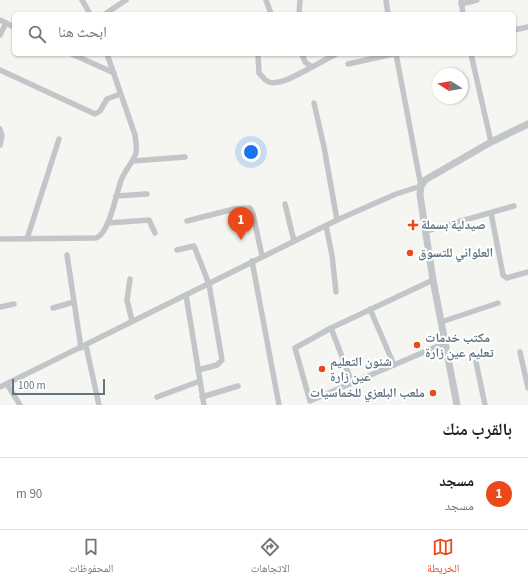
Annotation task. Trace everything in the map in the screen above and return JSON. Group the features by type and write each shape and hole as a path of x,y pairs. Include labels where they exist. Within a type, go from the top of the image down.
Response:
{"street":[{"path":"82,0 89,12"},
{"path":"108,12 126,0"},
{"path":"266,0 270,12"},
{"path":"299,12 300,0"},
{"path":"386,0 388,12"},
{"path":"463,12 461,2 477,0"},
{"path":"0,35 3,22"},
{"path":"516,30 528,27"},
{"path":"76,56 114,73"},
{"path":"0,239 96,238 103,234 123,177 133,161 137,144 108,56"},
{"path":"258,56 259,73 268,82 290,78 332,56"},
{"path":"303,56 305,62 312,67"},
{"path":"348,64 384,56"},
{"path":"396,56 420,186 420,195 433,280 457,405"},
{"path":"471,56 491,142"},
{"path":"0,70 95,114 100,111 107,99 120,94"},
{"path":"314,103 324,147 337,220"},
{"path":"0,387 337,220 388,197 420,186 425,180 491,142 528,124"},
{"path":"0,129 2,136 0,145"},
{"path":"27,239 59,138"},
{"path":"133,161 185,157"},
{"path":"116,196 147,194"},
{"path":"284,204 294,241"},
{"path":"426,232 514,206"},
{"path":"187,221 234,209 250,208 253,214 262,256"},
{"path":"491,213 503,274 507,278 528,272"},
{"path":"108,223 149,220 155,233"},
{"path":"326,226 332,255 336,292"},
{"path":"177,250 194,246 197,250 209,284 222,360 217,365 198,370"},
{"path":"67,255 83,347 99,405"},
{"path":"252,261 279,405"},
{"path":"130,279 127,300 132,321"},
{"path":"433,280 331,328 295,348 310,401 445,343"},
{"path":"186,295 204,405"},
{"path":"53,308 74,302"},
{"path":"441,322 498,303"},
{"path":"0,307 14,304"},
{"path":"370,309 394,365"},
{"path":"331,328 352,383"},
{"path":"520,352 528,388"},
{"path":"476,362 485,405"},
{"path":"157,397 200,381"},
{"path":"7,384 20,405"},
{"path":"202,397 238,386"}],"place":[{"name":"صيدلية بسملة","path":"413,225"},
{"name":"مسجد","path":"241,240"},
{"name":"العلواني للتسوق","path":"410,253"},
{"name":"مكتب خدمات تعليم عين زارة","path":"417,345"},
{"name":"شئون التعليم عين زارة","path":"322,369"},
{"name":"ملعب البلعزي للخماسيات","path":"433,393"}]}
